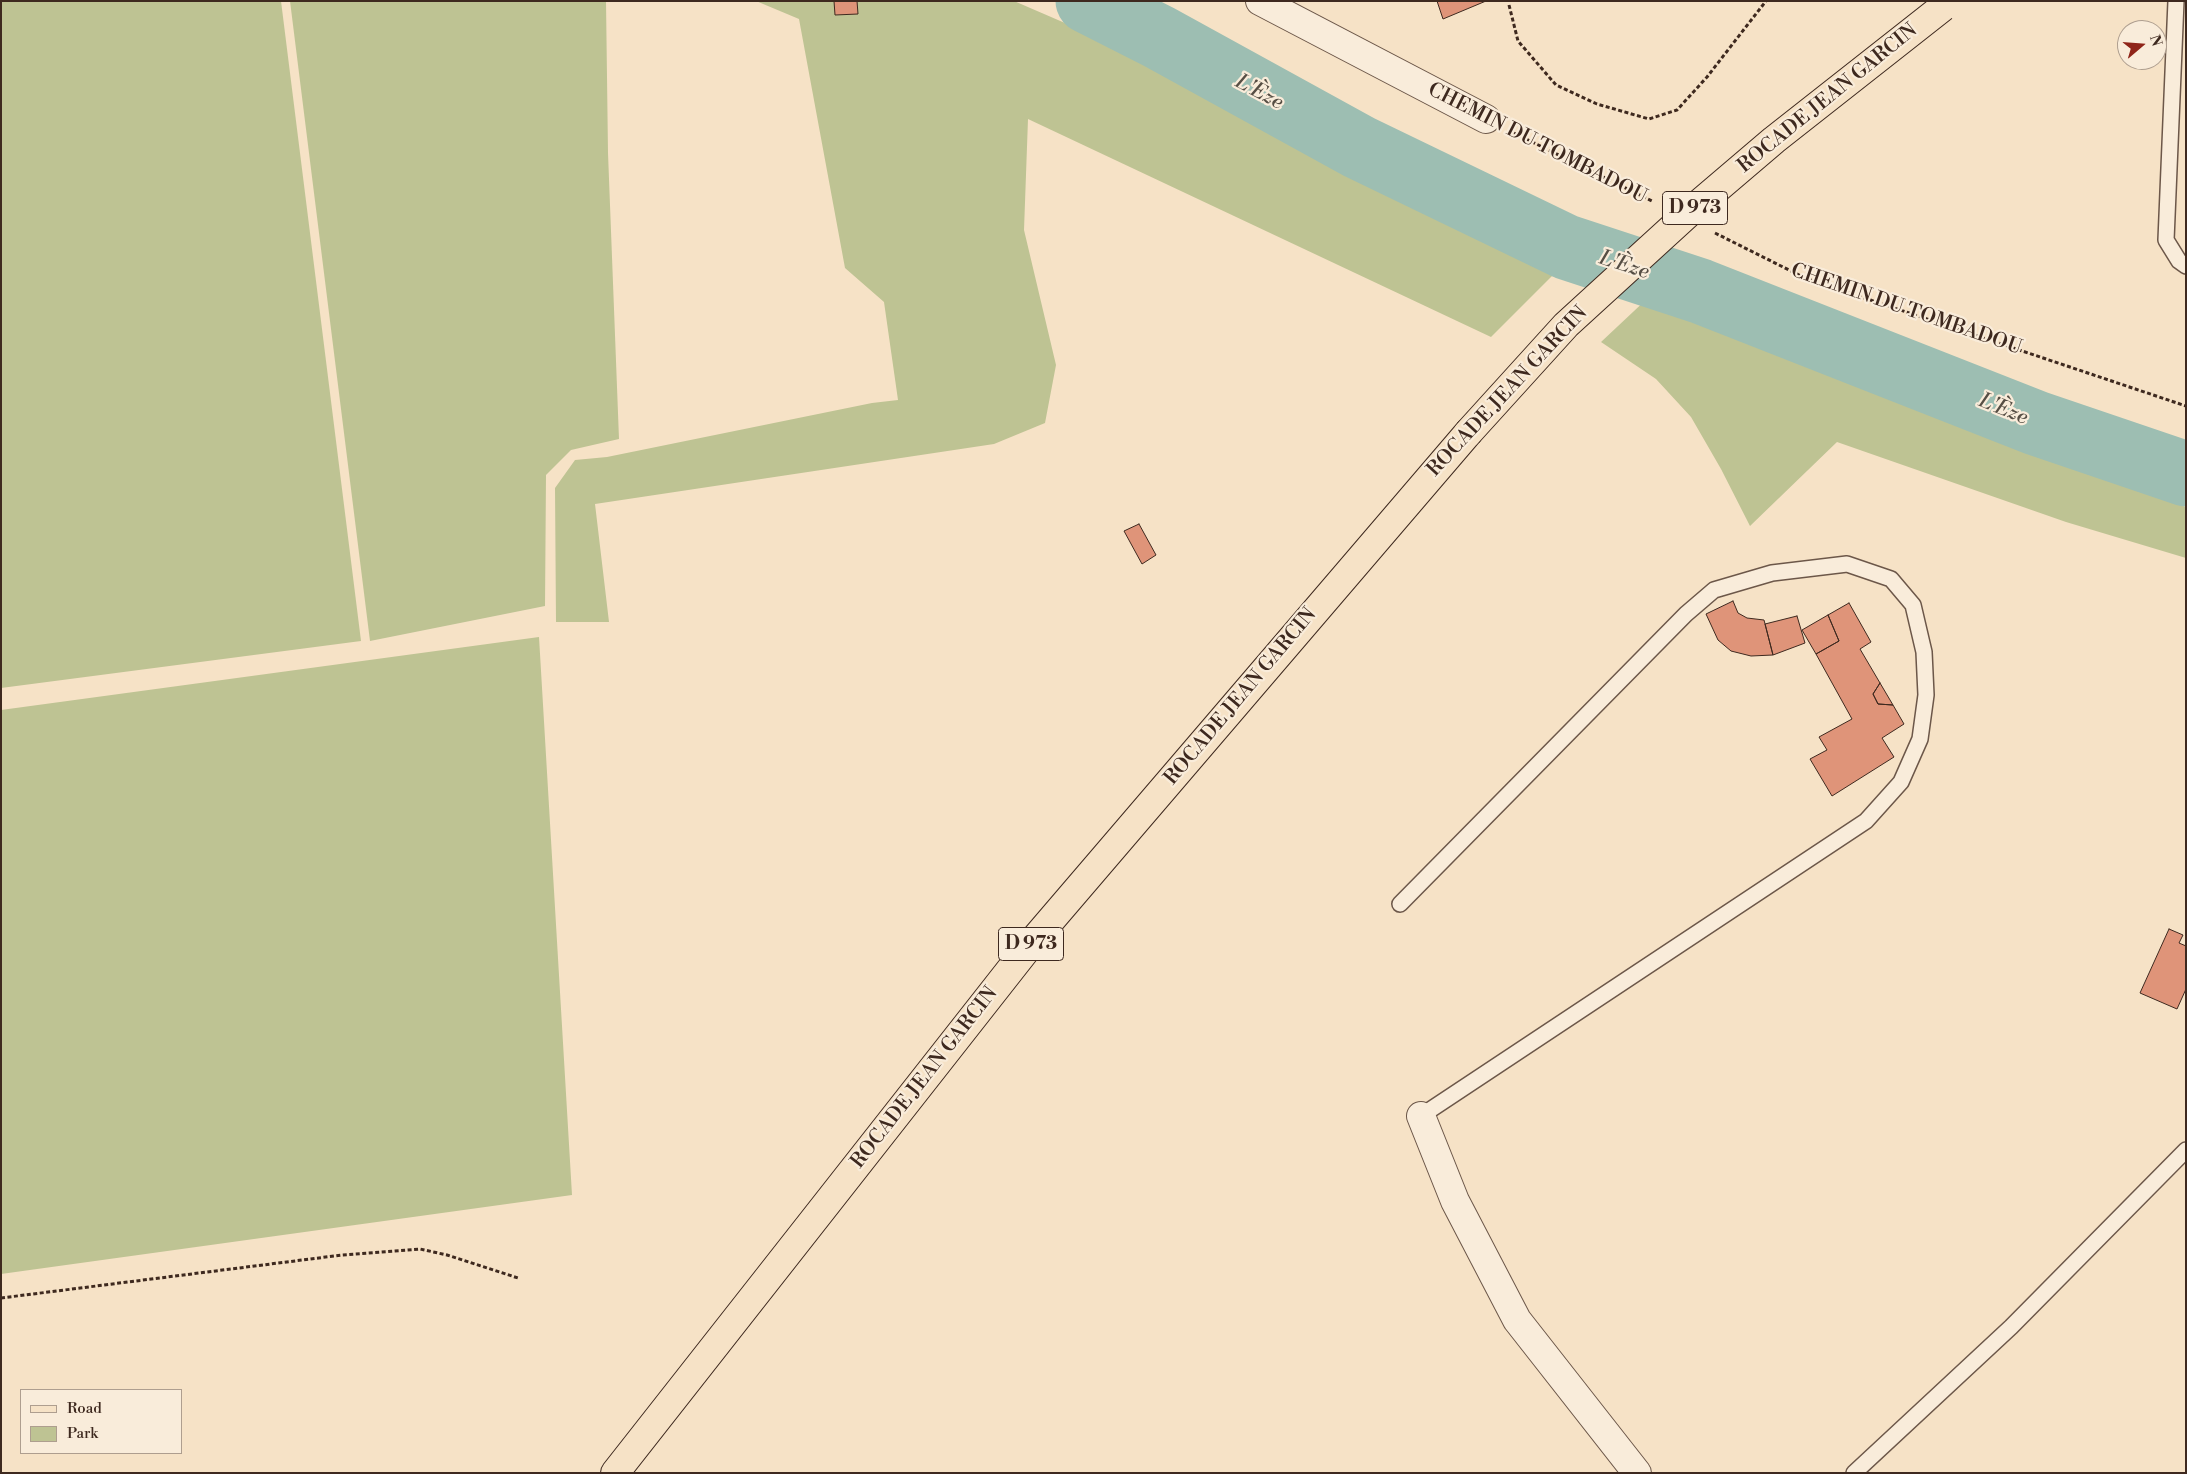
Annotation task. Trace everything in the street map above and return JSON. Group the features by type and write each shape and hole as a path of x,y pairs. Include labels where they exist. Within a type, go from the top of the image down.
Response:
{"main road":[{"name":"ROCADE JEAN GARCIN","path":"615,1473 1033,941 1468,433 1566,325 1693,209 1774,140 1947,4"}],"street":[{"name":"CHEMIN DU TOMBADOU","path":"1260,1 1486,119"},
{"path":"1421,1116 1455,1201 1517,1320 1637,1473"}],"lane":[{"path":"2176,1 2166,240 2178,262 2186,266"},
{"path":"1400,904 1686,614 1714,590 1772,573 1847,564 1891,579 1913,605 1924,652 1926,695 1920,739 1901,782 1866,821 1421,1116"},
{"path":"1854,1473 2011,1328 2186,1150"}],"path":[{"path":"1509,5 1518,41 1556,85 1597,104 1650,119 1677,110 1707,77 1766,1"},
{"name":"CHEMIN DU TOMBADOU","path":"1486,119 1654,203"},
{"name":"CHEMIN DU TOMBADOU","path":"1708,229 1805,278 2186,406"},
{"path":"1,1298 342,1255 420,1249 447,1255 518,1278"}],"green space":[{"path":"1,1 281,1 361,641 1,688"},
{"path":"290,1 606,1 608,153 619,439 571,450 546,475 545,606 370,641"},
{"path":"756,1 1014,1 1183,74 1494,224 1564,264 1491,337 1028,119 1024,230 1056,365 1045,423 994,444 595,504 609,622 556,622 555,488 575,460 607,457 872,403 898,400 884,302 845,268 799,19"},
{"path":"1650,296 1759,343 2186,507 2186,558 2066,522 1837,442 1750,526 1721,469 1691,417 1656,379 1601,342"},
{"path":"539,637 572,1195 1,1274 1,710"}],"building":[{"path":"834,1 857,1 858,14 835,15"},
{"path":"1437,1 1486,1 1443,19"},
{"path":"1139,524 1156,555 1142,564 1124,531"},
{"path":"1733,601 1738,613 1747,618 1764,620 1773,655 1751,656 1731,651 1718,640 1706,614"},
{"path":"1849,603 1871,642 1860,649 1880,683 1873,694 1878,704 1893,705 1904,724 1882,738 1894,757 1832,796 1810,759 1827,750 1819,737 1852,719 1816,654 1839,641 1828,615"},
{"path":"1828,615 1839,641 1816,654 1802,630"},
{"path":"1797,616 1805,643 1773,655 1765,624"},
{"path":"1880,683 1893,705 1878,704 1873,694"},
{"path":"2169,929 2183,935 2179,943 2186,946 2186,989 2177,1009 2140,993"}],"waterway":[{"name":"L'Èze","path":"1088,1 1159,37 1359,147 1566,247 1700,291 2036,423 2186,474"}]}
